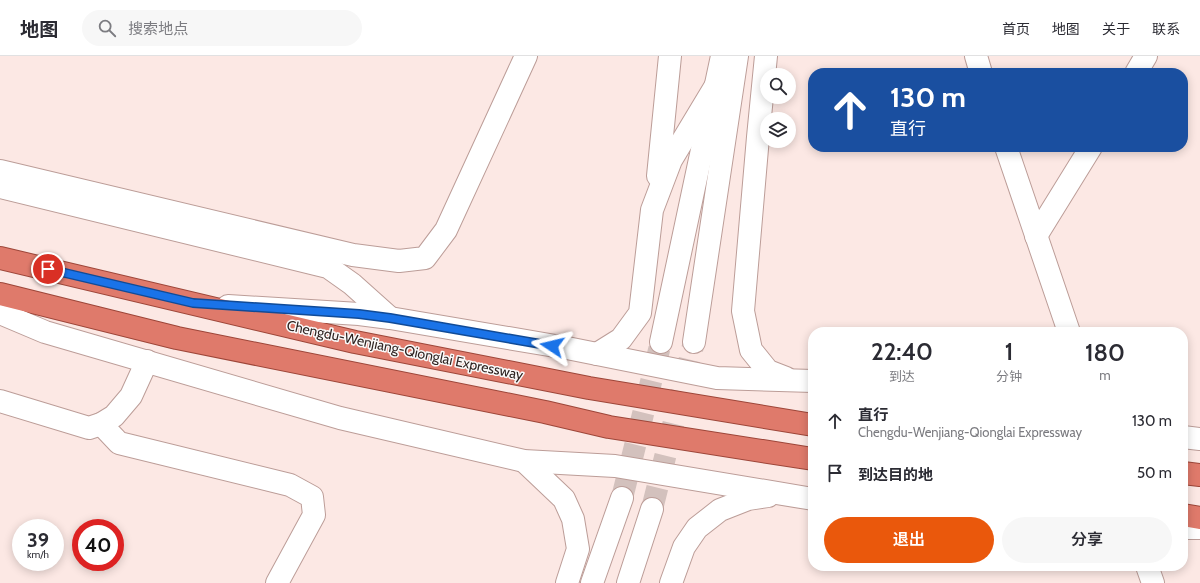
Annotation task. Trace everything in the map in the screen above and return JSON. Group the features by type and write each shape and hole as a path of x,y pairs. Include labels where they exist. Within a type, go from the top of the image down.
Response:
{"highway":[{"name":"Chengdu-Wenjiang-Qionglai Expressway","path":"0,258 363,343 589,388 808,424"},
{"path":"0,294 177,338 545,412 609,427 808,458"},
{"path":"1188,474 1200,475"},
{"path":"1188,516 1200,518"}],"street":[{"path":"0,170 353,255 399,261 425,258 446,230 526,56"},
{"path":"656,199 670,56"},
{"path":"661,342 722,56"},
{"path":"694,342 737,56"},
{"path":"766,56 743,311 751,350 768,371 804,381"},
{"path":"976,56 980,68"},
{"path":"1139,68 1146,56"},
{"path":"597,354 621,339 640,313 652,210 671,160 715,88"},
{"path":"1008,152 1067,327"},
{"path":"1036,236 1088,152"},
{"path":"0,187 328,267 352,284 390,318"},
{"path":"193,303 359,314 597,354 717,378 804,381"},
{"path":"0,313 45,332 340,418 524,461 615,466 808,498"},
{"path":"0,401 88,428 101,424 114,416 131,396 147,362"},
{"path":"101,424 119,443 290,485 312,497 314,515 277,583"},
{"path":"1188,438 1200,439"},
{"path":"524,461 564,499 573,519 578,549 567,583"},
{"path":"671,583 684,547 697,528 720,510 727,507 748,499 780,494"},
{"path":"592,583 622,498"},
{"path":"628,583 652,509"},
{"path":"1188,528 1200,528"},
{"path":"1149,571 1153,583"}],"tunnel":[{"path":"622,498 661,342"},
{"path":"652,509 694,342"}],"route":[{"path":"48,269 193,303 359,314 552,346"}]}
